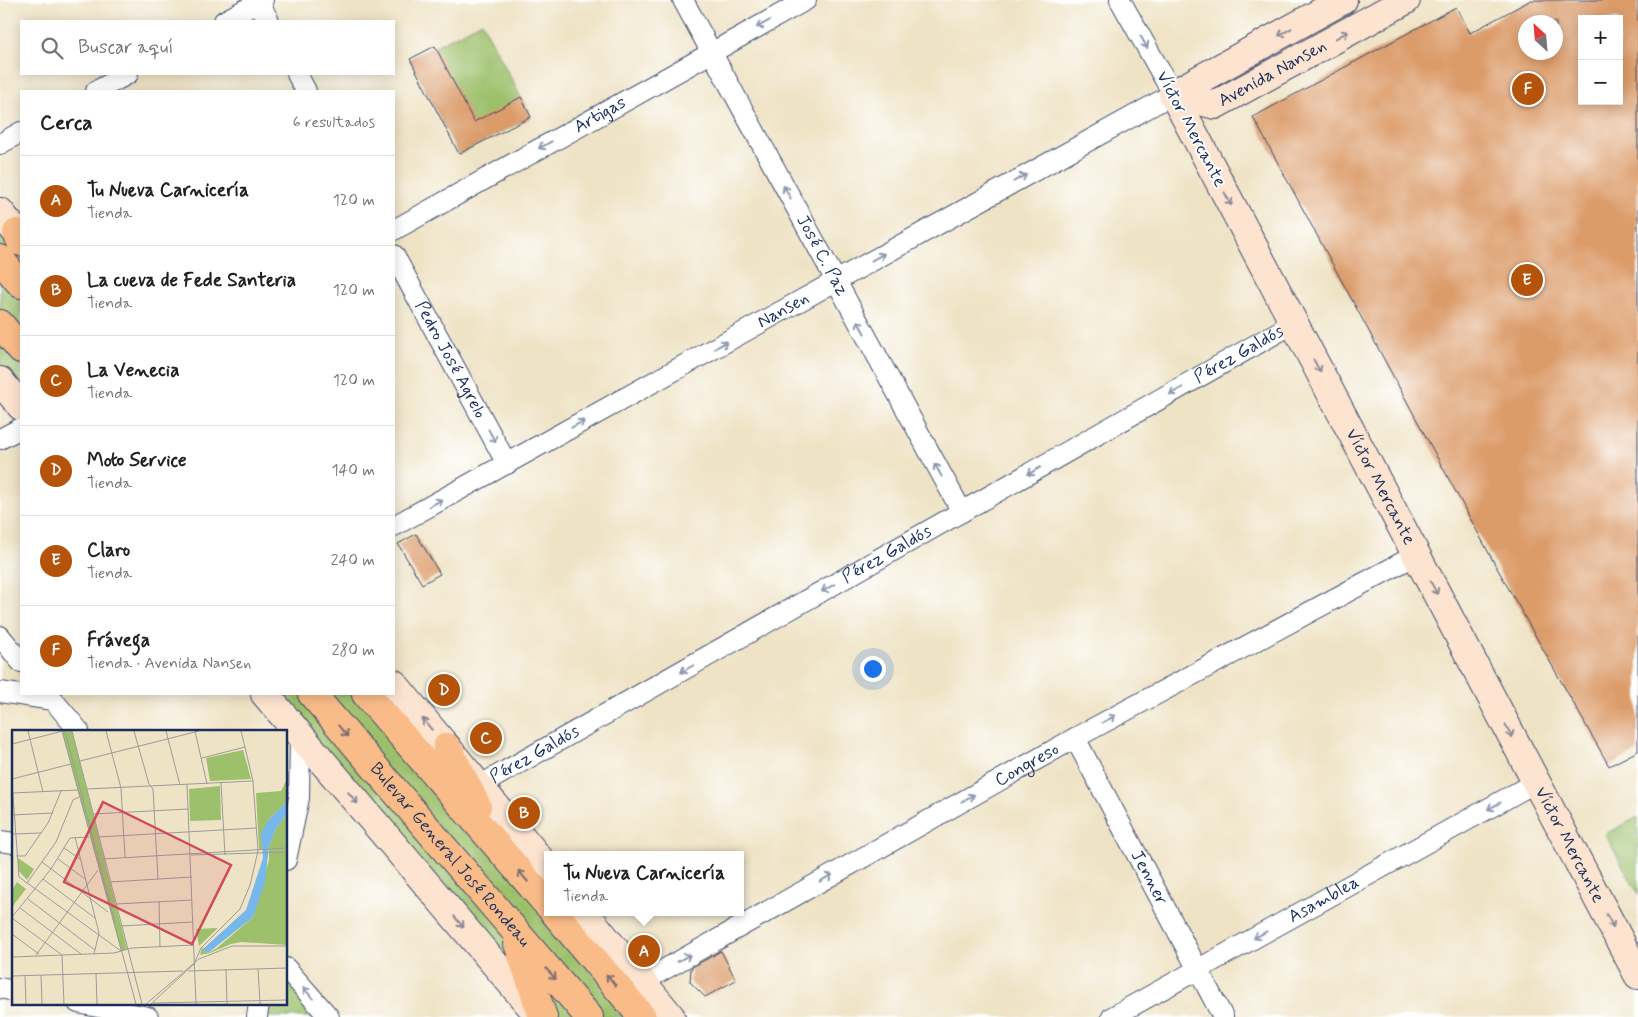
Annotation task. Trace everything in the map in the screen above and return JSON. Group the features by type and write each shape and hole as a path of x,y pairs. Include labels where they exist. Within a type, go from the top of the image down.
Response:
{"main road":[{"path":"0,259 20,283"},
{"path":"0,324 20,348"},
{"name":"Bulevar General José Rondeau","path":"313,695 589,1017"},
{"path":"367,695 544,900"},
{"path":"446,747 499,847"},
{"path":"557,916 642,1017"},
{"path":"514,931 541,1017"}],"street":[{"name":"José C. Paz","path":"683,0 962,512"},
{"name":"Artigas","path":"395,229 806,0"},
{"name":"Víctor Mercante","path":"1120,0 1173,94 1638,975"},
{"name":"Avenida Nansen","path":"1173,94 1344,0"},
{"name":"Avenida Nansen","path":"1173,94 1215,105 1406,0"},
{"path":"226,20 260,1 269,20"},
{"path":"98,90 126,75"},
{"path":"298,75 305,90"},
{"name":"Nansen","path":"395,525 1173,94"},
{"path":"0,144 20,133"},
{"name":"Pedro José Agrelo","path":"395,257 507,464"},
{"name":"Pérez Galdós","path":"479,786 1294,323"},
{"path":"0,381 20,405"},
{"path":"0,439 20,429"},
{"name":"Congreso","path":"642,982 1075,738 1416,555"},
{"path":"0,636 20,661"},
{"path":"395,685 544,864"},
{"path":"0,692 20,694"},
{"path":"31,695 51,697 78,730"},
{"path":"274,704 300,737 300,798 288,851"},
{"name":"Bulevar General José Rondeau","path":"274,704 541,1017"},
{"name":"Jenner","path":"1075,738 1223,1017"},
{"name":"Asamblea","path":"1112,1017 1536,782"},
{"path":"587,916 672,1017"},
{"path":"288,970 329,1017"},
{"path":"83,1004 148,1017"},
{"path":"256,1017 259,1004"}],"green space":[{"path":"482,22 531,117 459,154 410,59"},
{"path":"0,212 20,237 20,405 0,381"},
{"path":"266,695 395,695 544,864 544,916 553,916 671,1017 540,1017"},
{"path":"1638,817 1638,894 1605,834"},
{"path":"288,982 320,1017 266,1017 268,1004 288,1004"}],"building":[{"path":"1531,0 1638,0 1638,751 1609,766 1497,568 1253,117 1456,7 1470,33"},
{"path":"435,46 474,122 521,97 531,117 459,154 410,59"},
{"path":"416,534 440,574 422,584 398,544"},
{"path":"721,951 736,980 705,997 690,982 691,968"}],"place":[{"name":"Frávega","path":"1528,89"},
{"name":"Claro","path":"1527,280"},
{"name":"Moto Service","path":"444,690"},
{"name":"La Venecia","path":"486,738"},
{"name":"La cueva de Fede Santeria","path":"524,813"},
{"name":"Tu Nueva Carnicería","path":"644,951"}]}
